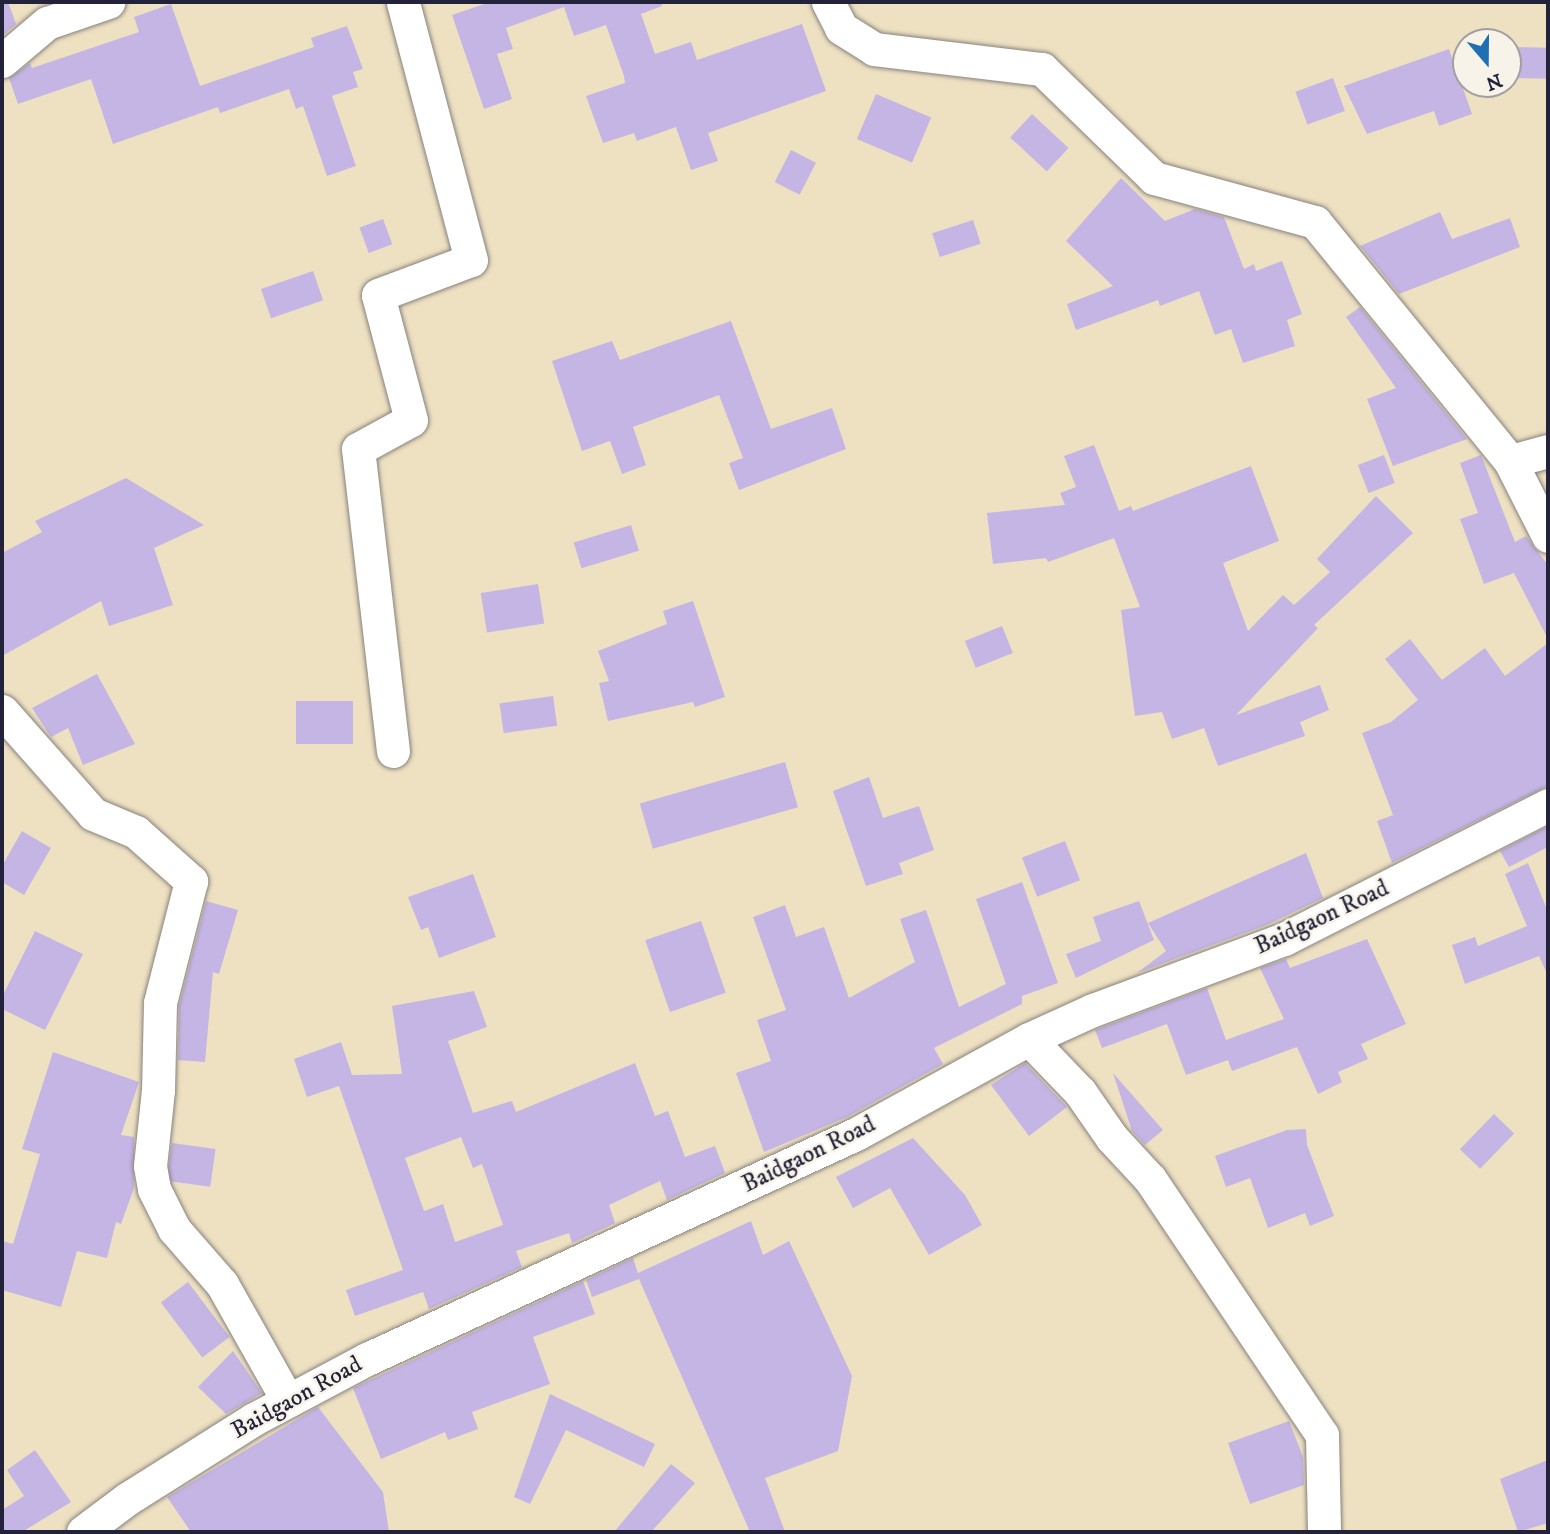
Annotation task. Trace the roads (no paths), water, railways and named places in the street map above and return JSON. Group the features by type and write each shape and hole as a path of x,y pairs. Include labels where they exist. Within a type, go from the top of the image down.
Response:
{"street":[{"path":"2,61 47,23 108,2"},
{"path":"393,751 358,449 411,420 378,295 471,261 403,2"},
{"path":"828,2 841,28 874,49 1042,69 1154,178 1315,222 1510,461 1548,536"},
{"path":"1510,461 1548,451"},
{"path":"2,711 93,814 136,832 191,881 160,1003 158,1090 150,1166 154,1189 174,1229 222,1284 288,1401"},
{"name":"Baidgaon Road","path":"83,1532 127,1499 288,1401 486,1302 590,1260 856,1134 1029,1039 1093,1010 1284,939 1548,805"},
{"path":"1029,1039 1080,1092 1112,1138 1150,1179 1322,1435 1324,1532"}]}
